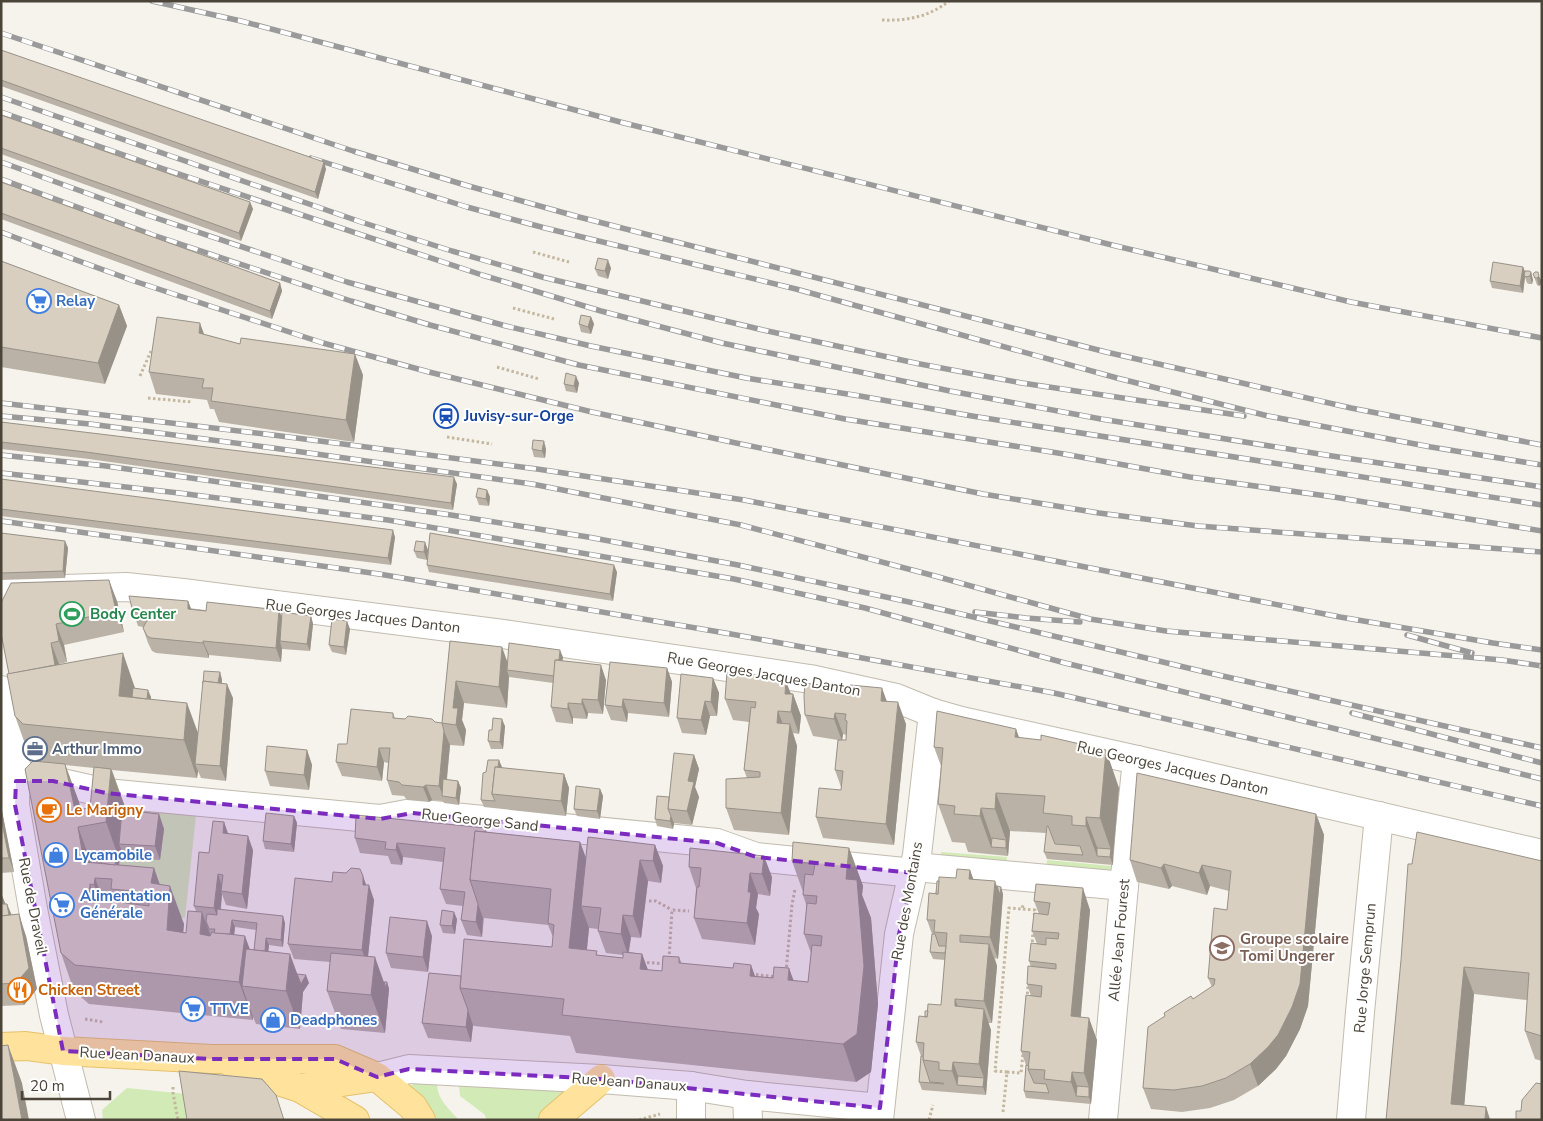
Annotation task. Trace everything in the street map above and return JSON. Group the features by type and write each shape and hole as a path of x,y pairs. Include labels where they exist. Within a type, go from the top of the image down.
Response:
{"main road":[{"name":"Rue Jean Danaux","path":"1,1047 26,1046 63,1051 212,1059 335,1059 377,1077 413,1107 422,1120"},
{"name":"Rue Jean Danaux","path":"212,1059 300,1088 332,1113 355,1120"},
{"path":"300,1088 377,1077"},
{"path":"553,1120 601,1079"}],"street":[{"name":"Rue Georges Jacques Danton","path":"1,591 126,587 183,593 503,634 810,679 896,698 933,713 1542,854"},
{"name":"Rue de Draveil","path":"1,690 16,765 15,805 33,909 63,1051 80,1120"},
{"name":"Rue des Montains","path":"879,1114 899,934 914,870 933,713"},
{"name":"Allée Jean Fourest","path":"1103,1120 1137,760"},
{"name":"Rue George Sand","path":"16,781 53,781 106,793 380,819 412,813 718,843 756,857 1124,886"},
{"name":"Rue Jorge Semprun","path":"1351,1120 1379,816"},
{"name":"Rue Jean Danaux","path":"377,1077 409,1069 601,1079 691,1086 747,1107 879,1114"},
{"path":"691,1086 691,1120"}],"path":[{"path":"882,20 898,21 924,16 949,1"},
{"path":"532,252 569,262"},
{"path":"513,308 554,319"},
{"path":"140,376 151,351"},
{"path":"497,367 539,379"},
{"path":"148,398 192,402"},
{"path":"447,437 492,444"},
{"path":"742,973 785,978 792,905 799,861"},
{"path":"649,901 656,901 672,910 689,911"},
{"path":"1024,1044 1021,1073 995,1071 1009,908 1022,907 1034,910 1034,920"},
{"path":"641,962 668,965 672,910"},
{"path":"1031,948 1033,929"},
{"path":"1027,1006 1029,977"},
{"path":"1003,1112 1007,1072"},
{"path":"173,1087 172,1093 178,1120"},
{"path":"929,1120 933,1105"}],"highlighted area":[{"path":"16,781 53,781 106,793 380,819 412,813 717,843 756,857 914,873 899,934 880,1108 601,1079 409,1069 377,1077 335,1059 212,1059 63,1051 15,805"}],"green space":[{"path":"125,807 196,815 185,918 166,915 116,888 120,857 160,860 124,823"},
{"path":"941,852 1007,857 1006,865 941,859"},
{"path":"1047,860 1111,866 1110,875 1046,870"},
{"path":"414,1084 437,1085 442,1100 459,1120 437,1120 428,1105 409,1086"},
{"path":"459,1085 564,1090 565,1098 538,1120 487,1120 484,1114 460,1096"},
{"path":"127,1088 187,1094 191,1120 103,1120 102,1110"}],"building":[{"path":"1,50 324,162 315,192 1,80"},
{"path":"1,115 250,202 239,233 1,148"},
{"path":"1,182 280,283 270,311 1,213"},
{"path":"598,258 608,260 605,271 595,269"},
{"path":"1,261 119,305 98,363 1,347"},
{"path":"1493,262 1523,267 1520,286 1490,281"},
{"path":"1525,271 1531,272 1530,276 1526,277 1524,275"},
{"path":"1538,272 1539,276 1537,278 1533,274"},
{"path":"581,315 591,317 588,327 579,324"},
{"path":"157,317 200,323 199,333 240,344 241,338 355,354 346,420 211,401 213,388 202,388 204,379 149,372"},
{"path":"566,373 576,376 574,386 564,384"},
{"path":"1,422 454,477 451,503 86,452 1,442"},
{"path":"533,440 544,441 542,451 532,449"},
{"path":"1,479 393,530 388,558 1,509"},
{"path":"478,488 487,490 486,499 476,497"},
{"path":"1,533 65,541 63,571 1,573"},
{"path":"430,533 614,565 610,594 427,565"},
{"path":"416,541 425,542 424,552 414,551"},
{"path":"109,580 116,611 56,624 59,641 51,643 55,665 9,674 1,633 1,603 11,583"},
{"path":"129,596 188,601 188,609 206,611 207,602 279,610 276,648 151,638 147,636 143,628 150,619 150,613 133,612"},
{"path":"282,612 311,616 307,644 280,641"},
{"path":"332,619 347,621 344,647 329,645"},
{"path":"450,641 502,647 499,687 456,681 453,708 458,708 456,725 442,723"},
{"path":"509,643 560,650 559,660 555,660 554,676 507,670"},
{"path":"123,653 119,696 187,703 184,740 23,724 15,716 7,674"},
{"path":"555,660 601,665 598,700 582,699 582,704 568,703 568,709 551,707"},
{"path":"610,662 667,668 664,703 623,699 622,707 605,705"},
{"path":"204,671 220,672 218,683 203,681"},
{"path":"727,672 764,676 764,678 786,681 785,694 793,694 791,712 778,711 777,723 790,724 781,813 726,808 726,779 760,777 760,772 744,770 751,707 755,708 756,702 725,699"},
{"path":"681,674 713,678 711,702 705,701 701,720 677,718"},
{"path":"203,681 227,684 220,766 195,764"},
{"path":"805,683 849,689 850,685 882,688 881,701 898,702 886,824 816,817 819,788 841,790 843,771 835,770 838,740 846,740 847,721 845,720 846,714 835,713 834,719 805,715"},
{"path":"133,688 148,690 147,699 132,697"},
{"path":"351,709 393,713 393,718 405,719 408,716 432,719 435,722 442,723 444,731 439,786 402,785 399,782 387,780 390,748 379,748 377,767 336,762 338,744 347,744"},
{"path":"937,711 1016,729 1015,737 1041,740 1041,735 1106,750 1100,818 1086,817 1086,826 1072,825 1072,816 1043,813 1045,796 996,793 995,809 981,808 980,816 954,814 955,806 938,804 943,748 934,747"},
{"path":"493,718 502,719 500,742 488,741 489,730 492,730"},
{"path":"267,746 307,750 304,775 265,771"},
{"path":"674,753 694,755 688,781 694,782 687,811 668,809"},
{"path":"488,760 499,760 498,767 495,767 492,794 495,801 481,800 483,773 486,772"},
{"path":"33,761 65,764 75,810 90,808 94,767 111,769 106,822 78,827 84,862 154,868 151,883 170,886 167,930 186,933 188,911 202,912 200,934 210,936 212,932 245,936 239,982 75,965 61,953 25,769","holes":["95,878 112,879 111,889 144,892 143,900 149,901 149,906 89,898 90,884 94,885"]},
{"path":"495,767 564,774 561,801 492,794"},
{"name":"Groupe scolaire Tomi Ungerer","path":"1137,773 1316,814 1300,984 1292,1007 1278,1035 1250,1064 1226,1078 1202,1086 1174,1090 1143,1088 1148,1027 1165,1016 1164,1013 1191,996 1193,999 1214,985 1215,979 1208,978 1214,908 1227,910 1231,871 1202,865 1199,873 1164,864 1161,868 1130,860"},
{"path":"443,779 458,781 456,798 442,796"},
{"path":"576,786 600,789 597,811 574,809"},
{"path":"657,796 669,797 670,821 655,819"},
{"path":"122,810 159,814 155,846 119,844"},
{"path":"266,813 294,816 291,844 263,841"},
{"path":"356,815 486,828 485,832 475,831 470,880 478,904 476,922 461,920 465,892 440,889 445,848 397,843 396,850 385,849 386,842 355,838"},
{"path":"1,818 9,858 1,858"},
{"path":"213,821 224,822 223,833 248,836 242,894 221,891 223,875 218,874 214,908 194,906 199,852 209,853"},
{"path":"1047,826 1055,844 1080,846 1083,855 1044,852"},
{"path":"475,831 580,842 569,948 597,951 596,955 623,958 623,952 642,954 640,969 662,971 663,956 679,957 679,963 733,968 734,963 751,965 750,976 773,978 774,967 789,968 788,980 808,982 812,945 821,946 822,936 804,934 807,903 816,904 817,896 803,895 805,874 813,875 815,864 792,861 793,842 849,848 846,879 857,880 864,966 857,1034 843,1044 562,1015 564,999 460,988 464,939 552,947 554,925 548,923 551,889 470,880"},
{"path":"1417,832 1542,861 1542,1036 1525,1031 1529,973 1464,967 1451,1104 1486,1107 1485,1119 1494,1120 1386,1120 1408,864 1412,864"},
{"path":"588,837 655,845 653,861 640,860 633,916 623,915 621,934 598,931 601,908 581,906"},
{"path":"992,838 1006,840 1006,848 991,847"},
{"path":"690,848 764,856 762,874 750,873 748,892 751,892 747,923 694,918 701,868 689,867"},
{"path":"1097,848 1111,849 1110,857 1097,856"},
{"path":"117,853 115,865 101,863 101,856"},
{"path":"351,868 360,869 363,876 363,885 369,885 362,950 288,944 295,878 332,882 333,872 346,873"},
{"path":"957,869 970,870 969,879 995,881 990,937 960,935 960,942 989,944 984,1001 955,999 955,1006 984,1009 979,1064 953,1062 952,1071 939,1070 939,1062 923,1060 924,1043 916,1042 919,1016 927,1017 928,1004 941,1005 947,933 934,932 935,920 927,920 929,893 938,894 939,877 956,878"},
{"path":"937,881 939,881 938,894 936,894"},
{"path":"1036,884 1083,888 1071,1016 1089,1018 1084,1073 1072,1072 1071,1082 1044,1079 1045,1070 1028,1069 1030,1052 1021,1051 1026,995 1041,997 1042,986 1027,984 1028,966 1056,969 1056,964 1029,961 1031,943 1046,945 1046,938 1058,939 1059,933 1032,931 1034,913 1048,915 1050,903 1034,901"},
{"path":"997,886 1001,887 1000,895"},
{"path":"1,898 2,904 7,904 9,915 1,916"},
{"path":"217,909 283,916 281,940 266,938 265,951 254,950 257,923 232,920 230,934 214,933 215,929 209,929 206,921 207,914 217,915"},
{"path":"442,910 454,912 452,926 440,925"},
{"path":"19,914 29,968 16,983 1,984 1,916"},
{"path":"390,917 427,921 423,957 386,953"},
{"path":"932,934 935,934 939,946 946,946 945,953 930,952"},
{"path":"246,949 290,954 286,991 242,986"},
{"path":"331,953 375,957 371,995 327,991"},
{"path":"429,973 461,976 460,988 468,1010 466,1027 422,1023"},
{"path":"297,974 306,975 301,984"},
{"path":"8,1045 22,1120 1,1120 1,1046"},
{"path":"921,1056 923,1056 930,1082 944,1084 919,1082"},
{"path":"1026,1065 1029,1066 1028,1069 1034,1083 1046,1084 1049,1093 1024,1091"},
{"path":"179,1071 262,1079 276,1095 284,1120 187,1120"},
{"path":"958,1076 984,1078 983,1087 957,1085"},
{"path":"1536,1083 1542,1084 1542,1120 1516,1120 1516,1111 1521,1111 1522,1100"},
{"path":"1077,1086 1089,1087 1089,1097 1076,1096"}],"railway":[{"path":"152,1 241,21 624,123 1116,246 1351,302 1542,338"},
{"path":"1,33 353,151 579,217 1106,352 1351,408 1542,445"},
{"path":"1,97 361,222 542,277 763,330 920,364 1022,383 1244,416"},
{"path":"1,112 161,168 482,275 601,311 722,343 950,391 1101,419 1542,487"},
{"path":"311,158 467,207 545,228 796,289 1117,378 1268,416 1431,447 1542,465"},
{"path":"1,162 144,214 347,282 506,326 591,346 746,378 972,416 1542,505"},
{"path":"1,179 153,235 351,301 430,325 579,365 845,419 1064,454 1190,477 1334,497 1542,531"},
{"path":"1,232 134,281 323,343 429,372 592,412 736,443 983,494 1099,513 1198,526 1542,552"},
{"path":"1,403 537,469 744,500 1340,617 1542,650"},
{"path":"1,416 90,424 532,484 741,525 1090,619 1166,631 1502,660 1542,666"},
{"path":"1,455 106,466 451,515 588,537 738,565 923,605 1205,672 1542,748"},
{"path":"1,473 179,493 388,520 734,579 865,608 1065,663 1542,779"},
{"path":"1,521 379,574 731,634 1054,693 1542,806"},
{"path":"975,612 1080,622"},
{"path":"1407,635 1472,653"},
{"path":"1352,713 1542,763"}],"place":[{"name":"Relay","path":"39,301"},
{"name":"Juvisy-sur-Orge","path":"446,416"},
{"name":"Body Center","path":"72,614"},
{"name":"Arthur Immo","path":"35,749"},
{"name":"Le Marigny","path":"49,810"},
{"name":"Lycamobile","path":"56,855"},
{"name":"Alimentation Générale","path":"62,905"},
{"name":"Groupe scolaire Tomi Ungerer","path":"1222,948"},
{"name":"Chicken Street","path":"20,990"},
{"name":"TTVE","path":"193,1009"},
{"name":"Deadphones","path":"273,1020"}]}
